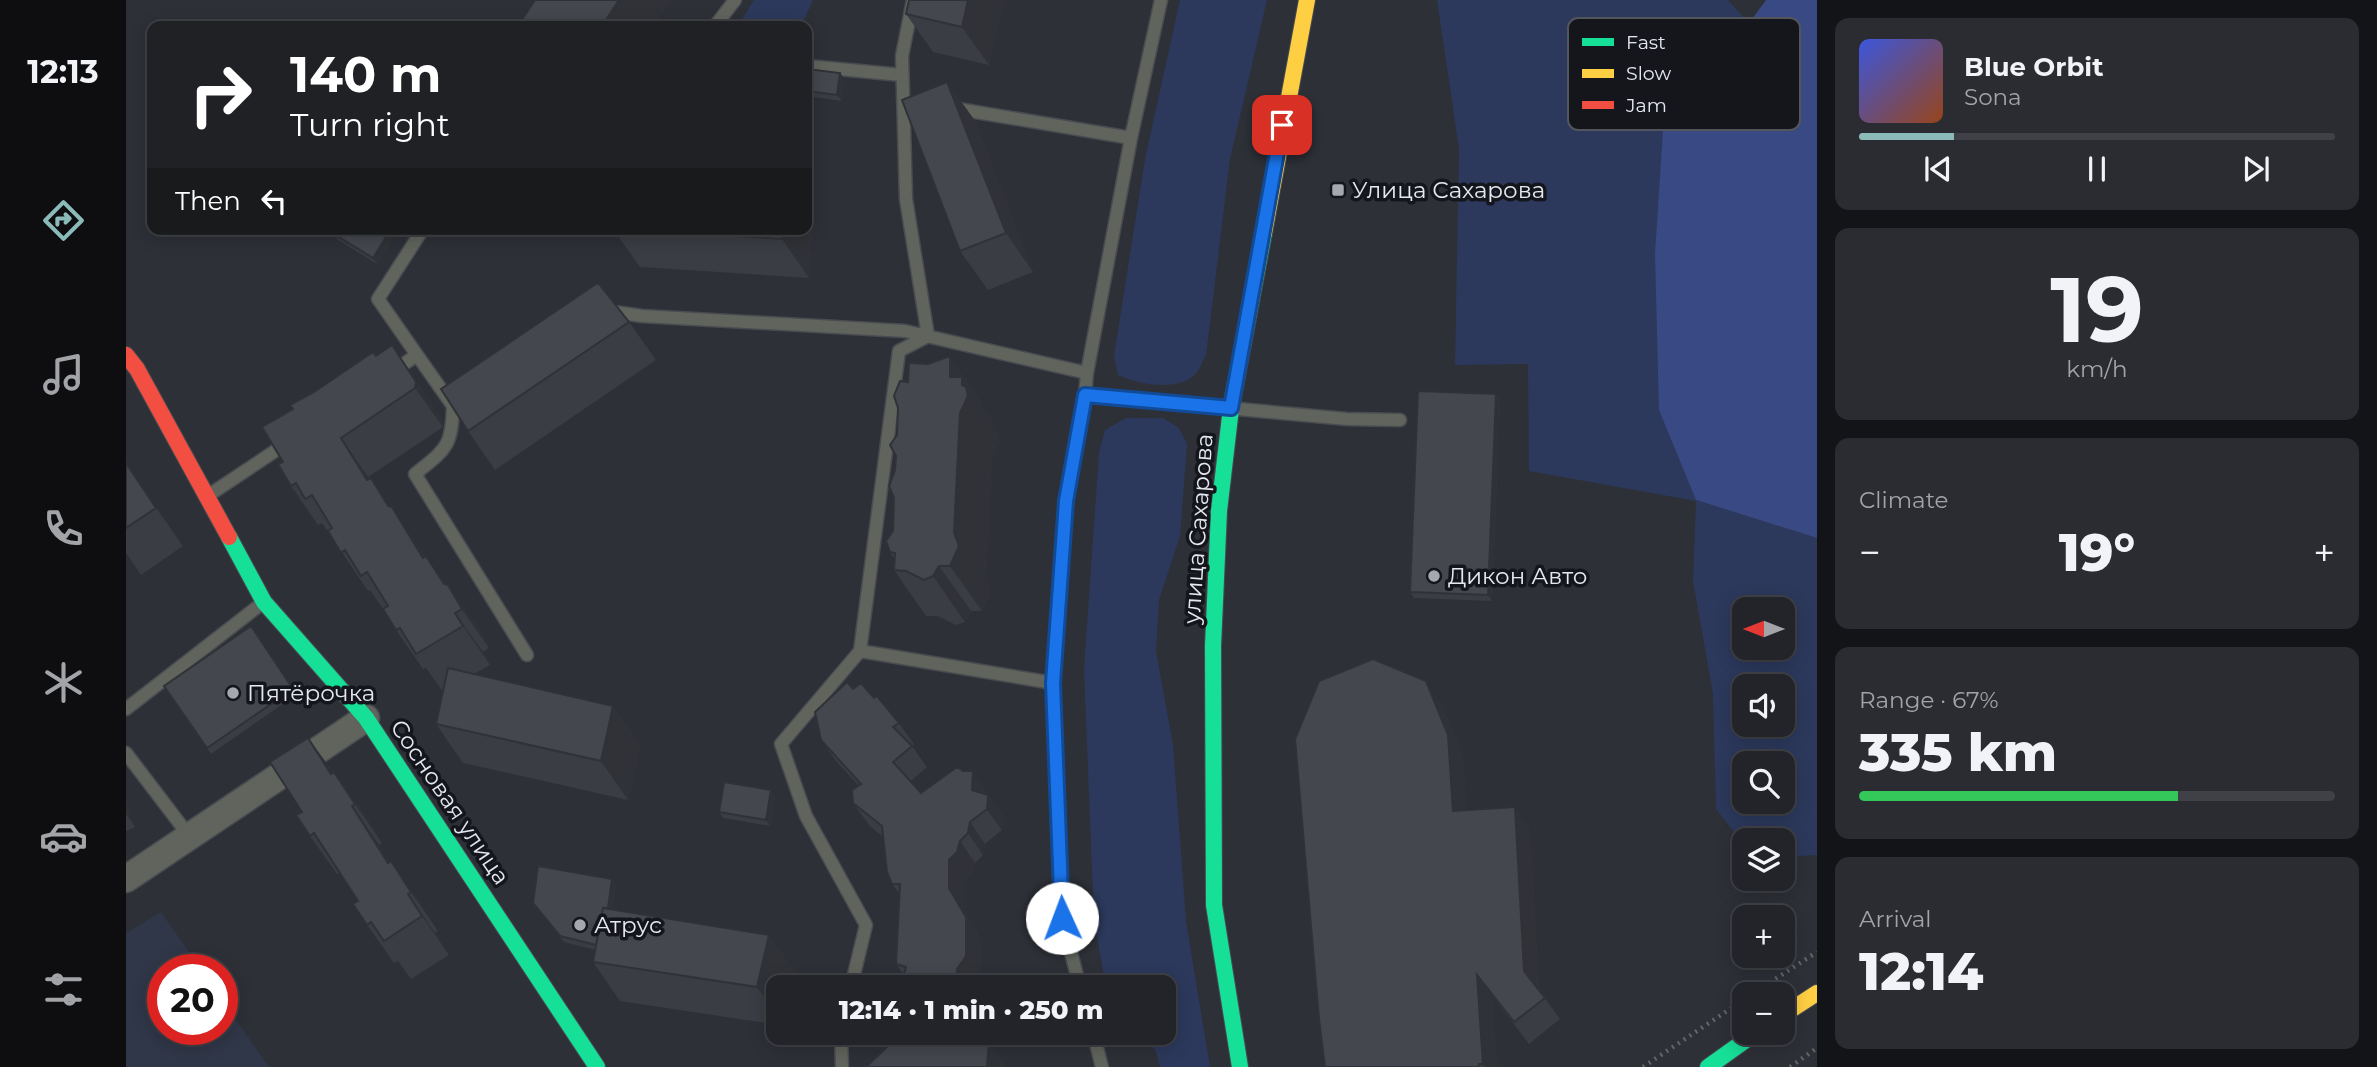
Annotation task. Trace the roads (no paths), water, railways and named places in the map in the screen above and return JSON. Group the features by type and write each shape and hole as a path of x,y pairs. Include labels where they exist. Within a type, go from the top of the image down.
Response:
{"street":[{"name":"улица Сахарова","path":"1240,1067 1214,905 1213,646 1219,511 1231,408 1307,0"},
{"name":"Сосновая улица","path":"126,355 137,369 264,602 366,718 597,1067"},
{"path":"126,879 366,718"},
{"path":"1795,1007 1817,993"},
{"path":"1708,1067 1739,1045"}],"lane":[{"path":"719,21 734,0"},
{"path":"913,0 902,56 906,199 928,336"},
{"path":"1077,975 1062,918 1053,683 1066,501 1131,138 1161,0"},
{"path":"812,66 902,75"},
{"path":"903,100 917,102"},
{"path":"943,107 1131,138"},
{"path":"419,235 377,299 453,406 453,433 444,450 415,474 527,655"},
{"path":"596,310 642,316 905,331 1087,373"},
{"path":"854,975 866,925 806,816 781,744 860,651 899,351 928,336"},
{"path":"385,377 416,355"},
{"path":"453,406 475,391"},
{"path":"1085,395 1347,419 1400,420"},
{"path":"206,497 297,437"},
{"path":"126,709 264,602"},
{"path":"860,651 1053,683"},
{"path":"126,753 190,837"},
{"path":"841,1045 842,1067"},
{"path":"1096,1045 1102,1067"}],"place":[{"name":"Улица Сахарова","path":"1338,190"},
{"name":"Дикон Авто","path":"1434,576"},
{"name":"Пятёрочка","path":"233,693"},
{"name":"Атрус","path":"580,925"}]}
